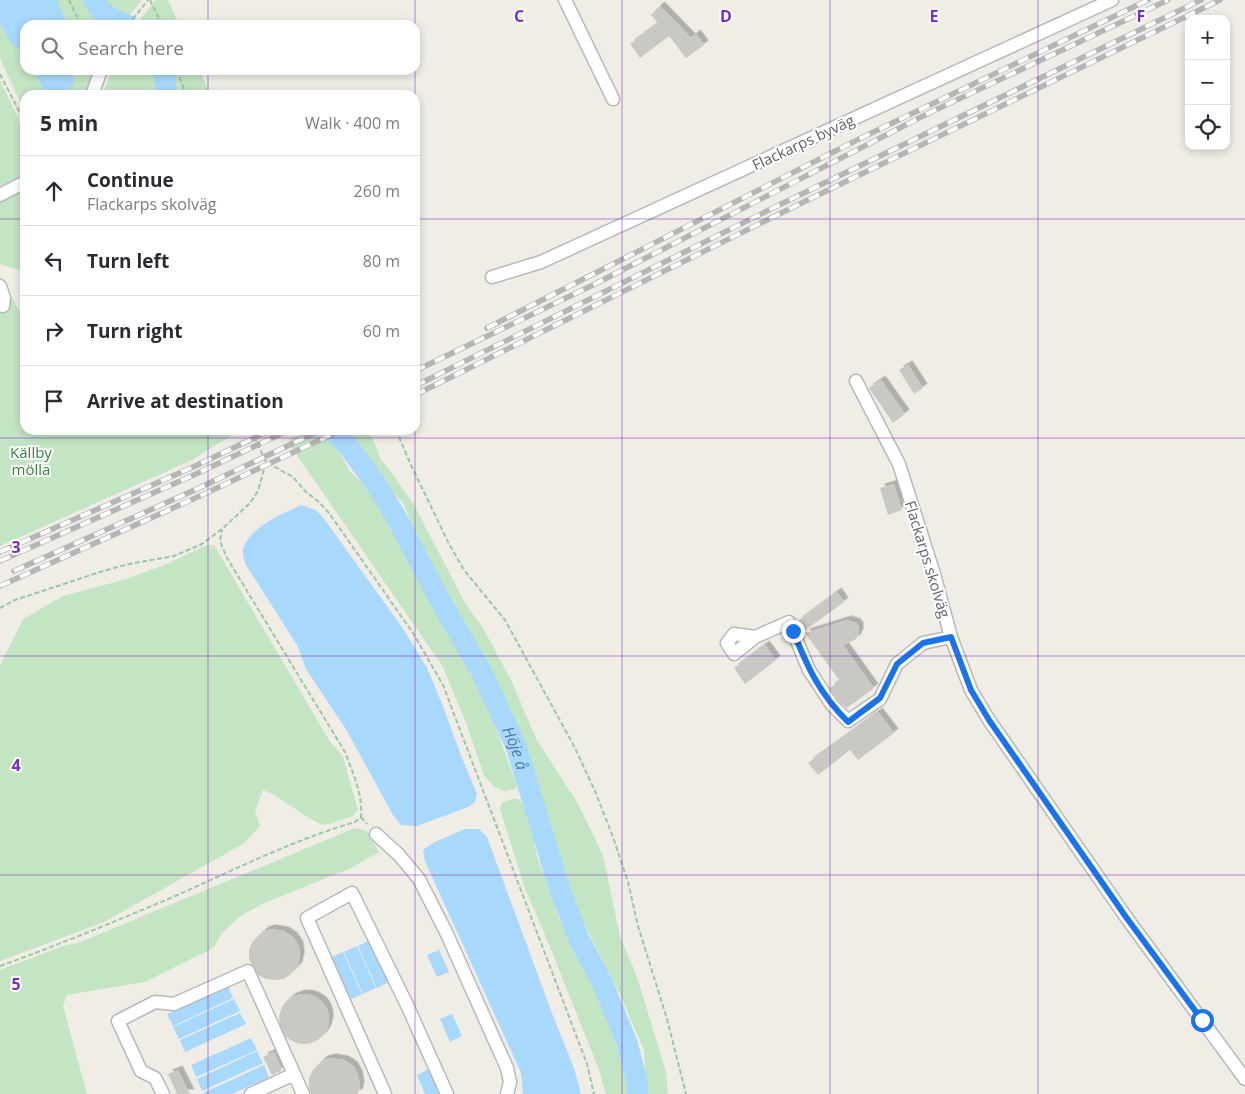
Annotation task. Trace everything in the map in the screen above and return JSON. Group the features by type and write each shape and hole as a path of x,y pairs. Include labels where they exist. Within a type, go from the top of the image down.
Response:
{"street":[{"path":"565,0 613,99"},
{"name":"Flackarps byväg","path":"492,277 541,262 1112,0"},
{"path":"94,90 99,75"},
{"path":"0,195 20,185"},
{"path":"0,286 4,298 3,306"},
{"name":"Flackarps skolväg","path":"856,380 899,464 934,574 951,637 971,690 989,720 1126,917 1245,1079"},
{"path":"755,637 789,622 809,670 832,706 848,722 880,698 897,664 923,643 951,637"},
{"path":"376,834 399,855 419,879 446,932 507,1068 510,1082 507,1094"},
{"path":"385,1094 306,918 352,893 407,1004 447,1094"},
{"path":"163,1094 155,1078 142,1071 118,1021 155,1002 174,1004 248,971 303,1094"},
{"path":"251,1094 294,1074"}],"path":[{"path":"69,0 79,20"},
{"path":"132,20 149,0 159,20"},
{"path":"0,74 20,113"},
{"path":"179,75 184,90"},
{"path":"253,435 266,462 293,477 304,491 319,502 329,513 413,633 443,685 587,1064 594,1094"},
{"path":"398,435 449,544 464,570 505,620 574,746 595,791 628,882 638,926 686,1094"},
{"path":"0,608 15,600 103,571 174,556 202,544 222,529 250,503 258,491 266,462"},
{"path":"0,966 53,947 309,838 356,822 361,817 362,806 345,752 227,558 220,541 222,529"}],"green space":[{"path":"57,0 142,0 126,20 66,20"},
{"path":"156,0 168,0 177,20 140,20"},
{"path":"0,23 10,42 20,51 20,75 35,75 42,86 42,90 20,90 20,102 0,58"},
{"path":"73,75 96,75 91,90 69,90 74,83"},
{"path":"110,75 154,75 156,82 155,90 104,90"},
{"path":"173,75 201,75 209,90 173,90"},
{"path":"0,80 20,125 20,177 0,186"},
{"path":"20,190 19,270 0,264 0,201"},
{"name":"Källby mölla","path":"0,276 20,312 20,435 232,435 192,460 0,546"},
{"path":"298,435 318,435 333,441 350,472 372,491 378,504 390,518 405,555 464,656 491,714 517,786 515,789 504,791 494,787 484,775 466,723 443,667 290,445 289,439"},
{"path":"344,435 370,435 381,460 413,503 465,603 483,628 512,682 536,739 577,802 603,855 620,937 636,974 661,1055 666,1072 668,1094 647,1094 644,1050 618,990 570,896 545,812 505,704 462,619 434,576 403,503 366,463"},
{"path":"207,545 214,545 329,740 343,757 358,810 353,816 322,825 263,790 255,811 260,826 243,844 104,922 0,961 0,665 23,619 63,596 123,580 167,564"},
{"path":"519,799 527,810 537,856 559,918 600,1002 619,1053 629,1094 606,1094 598,1067 524,886 500,809 502,802"},
{"path":"355,828 367,831 379,852 351,868 262,904 239,917 222,933 213,948 145,982 67,995 63,1006 87,1094 0,1094 0,970 63,946 78,943"}],"water":[{"path":"0,0 57,0 66,20 20,20 20,51 10,42 0,23"},
{"path":"35,75 73,75 74,83 69,90 42,90 42,86"},
{"path":"301,505 316,510 325,520 404,630 427,668 477,794 475,802 468,807 417,826 401,825 393,815 347,731 306,669 297,645 246,565 243,548 254,532 269,521"},
{"path":"465,829 479,829 487,837 574,1068 581,1094 523,1094 521,1073 425,861 423,850 433,843"},
{"path":"370,940 389,982 377,988 358,946"},
{"path":"357,946 376,988 363,994 344,952"},
{"path":"439,950 449,972 437,977 427,955"},
{"path":"343,952 362,994 349,1000 330,958"},
{"path":"228,986 233,998 173,1026 167,1014"},
{"path":"234,999 240,1011 179,1039 173,1027"},
{"path":"240,1013 246,1024 185,1052 180,1040"},
{"path":"452,1014 462,1036 450,1042 440,1019"},
{"path":"251,1038 257,1050 196,1077 191,1065"},
{"path":"257,1051 263,1063 202,1091 197,1079"},
{"path":"264,1065 269,1077 232,1094 203,1093"},
{"path":"429,1069 441,1094 425,1094 417,1075"}],"building":[{"path":"660,6 691,38 696,34 704,45 686,58 669,36 640,58 630,44 658,23 651,15"},
{"path":"908,365 923,388 914,394 899,370"},
{"path":"881,380 905,414 893,423 869,388"},
{"path":"894,484 902,510 888,515 880,488"},
{"path":"837,592 844,602 804,631 798,621"},
{"path":"847,620 856,623 859,627 859,633 856,639 843,645 874,688 847,708 838,700 830,688 840,681 805,633"},
{"path":"765,645 776,660 745,684 734,668"},
{"path":"878,712 894,733 858,760 850,750 818,775 808,763"},
{"path":"271,929 284,931 293,937 299,946 300,957 298,966 284,979 266,979 258,975 249,959 249,949 253,941 264,931"},
{"path":"299,994 309,994 322,1001 329,1014 329,1024 322,1037 309,1044 299,1044 290,1040 283,1033 279,1024 279,1014 283,1005 290,998"},
{"path":"274,1052 282,1070 272,1075 263,1057"},
{"path":"331,1058 344,1060 353,1066 358,1075 360,1086 358,1094 311,1094 309,1078 313,1070 323,1060"},
{"path":"178,1070 190,1094 177,1094 168,1074"}],"waterway":[{"name":"Höje å","path":"94,0 100,9 116,20"},
{"name":"Höje å","path":"165,75 166,90"},
{"name":"Höje å","path":"337,435 348,446 376,484 395,515 442,604 481,671 516,746 559,887 579,939 602,982 627,1043 636,1077 638,1094"}],"railway":[{"path":"487,328 857,140 1148,0"},
{"path":"420,369 595,284 929,113 1168,0"},
{"path":"420,384 775,207 1201,0"},
{"path":"420,393 779,214 1220,0"},
{"path":"0,552 193,467 260,435"},
{"path":"0,561 196,474 278,435"},
{"path":"14,571 199,488 310,435"},
{"path":"0,586 330,435"}],"route":[{"path":"793,631 809,670 832,706 848,722 880,698 897,664 923,643 951,637 971,690 989,720 1126,917 1202,1020"}]}
